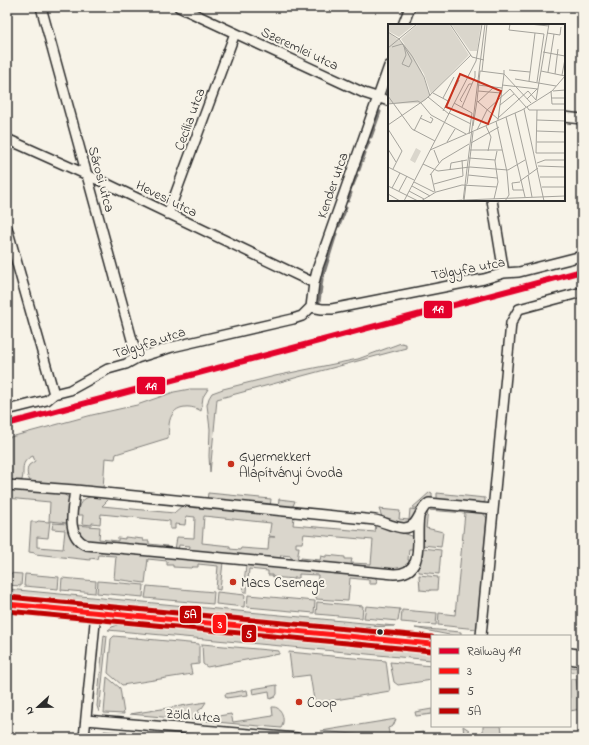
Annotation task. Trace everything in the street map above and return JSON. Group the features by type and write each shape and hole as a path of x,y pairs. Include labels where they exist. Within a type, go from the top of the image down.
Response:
{"main road":[{"path":"7,604 431,644"},
{"path":"571,656 582,658"}],"street":[{"name":"Sárosi utca","path":"41,7 137,358"},
{"name":"Szeremlei utca","path":"179,7 364,93 378,99 388,101"},
{"path":"403,24 410,7"},
{"name":"Cecília utca","path":"168,214 235,33"},
{"name":"Kender utca","path":"308,310 318,267 388,69"},
{"path":"565,118 582,119"},
{"name":"Hevesi utca","path":"7,139 314,283"},
{"path":"492,201 504,273"},
{"path":"7,228 54,394"},
{"name":"Tölgyfa utca","path":"7,410 43,401 54,394 70,390 101,373 126,364 137,358 172,346 293,319 308,310 345,307 484,279 504,273 519,272 582,256"},
{"path":"481,635 510,327 514,316 519,309 582,292"},
{"path":"7,485 75,490 375,520 402,528 408,528 413,525 424,506 432,503 493,509"},
{"path":"75,490 72,521 73,530 77,538 86,545 394,574 405,572 415,563 418,550 419,516"},
{"path":"84,738 96,612"},
{"name":"Zöld utca","path":"86,720 297,738"}],"shaded area":[{"path":"401,343 406,344 406,348 217,399 210,473 210,429 207,405 212,393 275,376 358,359"},
{"path":"190,389 208,389 203,397 201,411 189,407 177,409 170,420 168,438 116,454 115,459 105,458 103,489 31,482 27,472 29,465 35,461 33,456 24,463 22,480 7,481 7,438 92,415 137,405 174,392"},
{"path":"7,490 62,493 69,498 68,523 50,521 48,538 37,537 37,547 63,549 65,530 52,529 53,523 68,524 74,540 87,550 223,562 220,590 216,589 218,566 198,564 198,567 191,568 173,567 173,565 167,565 167,561 148,559 145,583 114,579 116,556 98,555 97,559 90,558 90,560 35,554 29,552 31,522 49,522 50,502 7,498"},
{"path":"430,492 432,493 432,498 423,501 418,508 412,508"},
{"path":"208,493 271,499 270,507 207,501"},
{"path":"437,493 485,498 485,502 480,503 437,499"},
{"path":"93,496 110,498 102,506 174,513 183,505 294,517 293,525 375,532 376,524 412,536 414,539 414,549 409,549 408,560 411,561 408,565 395,570 301,562 301,558 320,560 321,556 326,557 326,555 352,559 351,563 371,564 373,540 304,534 302,543 296,543 296,547 299,547 297,562 291,561 291,556 281,555 280,560 189,552 190,546 179,545 178,551 175,550 177,537 194,538 195,517 186,516 185,525 175,524 175,529 170,529 170,521 101,514 100,524 82,524 83,515 77,515 78,508 83,500","holes":["204,516 271,523 269,536 275,537 269,537 268,550 241,548 240,550 230,549 230,546 202,543"]},
{"path":"279,499 295,501 293,506 290,508 278,508"},
{"path":"434,507 483,513 487,518 477,629 438,625 439,613 455,615 465,513 428,510 426,528 443,532 441,547 422,545 423,516 429,508"},
{"path":"379,509 400,511 399,519 409,520 410,509 417,510 410,520 402,523 382,517"},
{"path":"76,525 100,527 99,539 118,541 118,538 125,539 125,537 143,539 143,541 149,541 149,544 167,546 166,549 90,542 80,537"},
{"path":"422,548 441,550 439,574 419,572"},
{"path":"246,565 374,576 377,580 376,584 369,584 369,580 350,578 348,601 316,599 318,575 299,574 299,578 294,579 273,577 272,575 268,575 268,571 249,569 247,592 243,592"},
{"path":"8,573 22,574 21,586 7,585"},
{"path":"25,574 59,577 58,589 24,586"},
{"path":"419,575 438,577 437,590 420,590"},
{"path":"62,578 96,581 95,593 61,590"},
{"path":"98,581 144,585 143,597 97,593"},
{"path":"147,586 214,592 213,604 145,598"},
{"path":"7,589 395,626 364,627 7,594"},
{"path":"217,592 245,595 244,607 216,604"},
{"path":"248,595 315,601 314,613 247,607"},
{"path":"317,602 363,606 362,618 316,614"},
{"path":"366,606 400,609 398,621 364,618"},
{"path":"402,610 437,613 436,625 401,622"},
{"path":"118,625 431,654 431,660 108,630"},
{"path":"415,628 461,632 461,635 449,635"},
{"path":"104,635 107,636 99,712 97,706"},
{"path":"114,636 199,644 199,664 190,665 192,674 122,685 108,673 111,639"},
{"path":"202,644 279,651 279,654 207,667 203,664"},
{"path":"289,652 386,661 390,691 317,703 314,700 310,675 294,677 292,675"},
{"path":"390,662 431,666 431,680 398,685 394,682"},
{"path":"571,667 582,668 582,673 571,672"},
{"path":"107,677 120,688 124,714 104,713"},
{"path":"571,679 576,679 581,709 571,711"},
{"path":"277,685 277,694 275,697 270,699 269,691 253,694 252,689"},
{"path":"247,690 248,695 226,698 225,694"},
{"path":"206,702 198,711 199,719 231,714 233,722 273,716 272,707 275,707 281,711 283,718 282,725 281,728 130,714"},
{"path":"431,709 431,714 416,716 415,712"},
{"path":"396,719 393,726 388,728 390,737 423,732 424,738 396,738 321,731"},
{"path":"463,727 469,730 471,738 439,738 464,735"},
{"path":"483,727 501,727 503,738 478,738 483,732"},
{"path":"104,731 129,733 128,738 103,737"},
{"path":"132,734 148,735 149,738 132,738"}],"waterway":[{"path":"371,137 380,112"},
{"path":"366,149 369,142"},
{"path":"362,161 365,153"},
{"path":"359,170 361,164"},
{"path":"353,185 357,175"},
{"path":"348,201 351,193"},
{"path":"339,226 346,208"},
{"path":"323,276 336,234"},
{"path":"319,302 322,279"}],"rail line":[{"name":"149","path":"7,424 582,271"}],"transit line":[{"name":"5A","path":"8,597 431,637"},
{"name":"3","path":"7,604 431,644"},
{"name":"5","path":"7,611 431,651"}],"place":[{"name":"Gyermekkert Alapítványi Óvoda","path":"231,464"},
{"name":"Macs Csemege","path":"233,582"},
{"name":"Coop","path":"299,702"}]}
